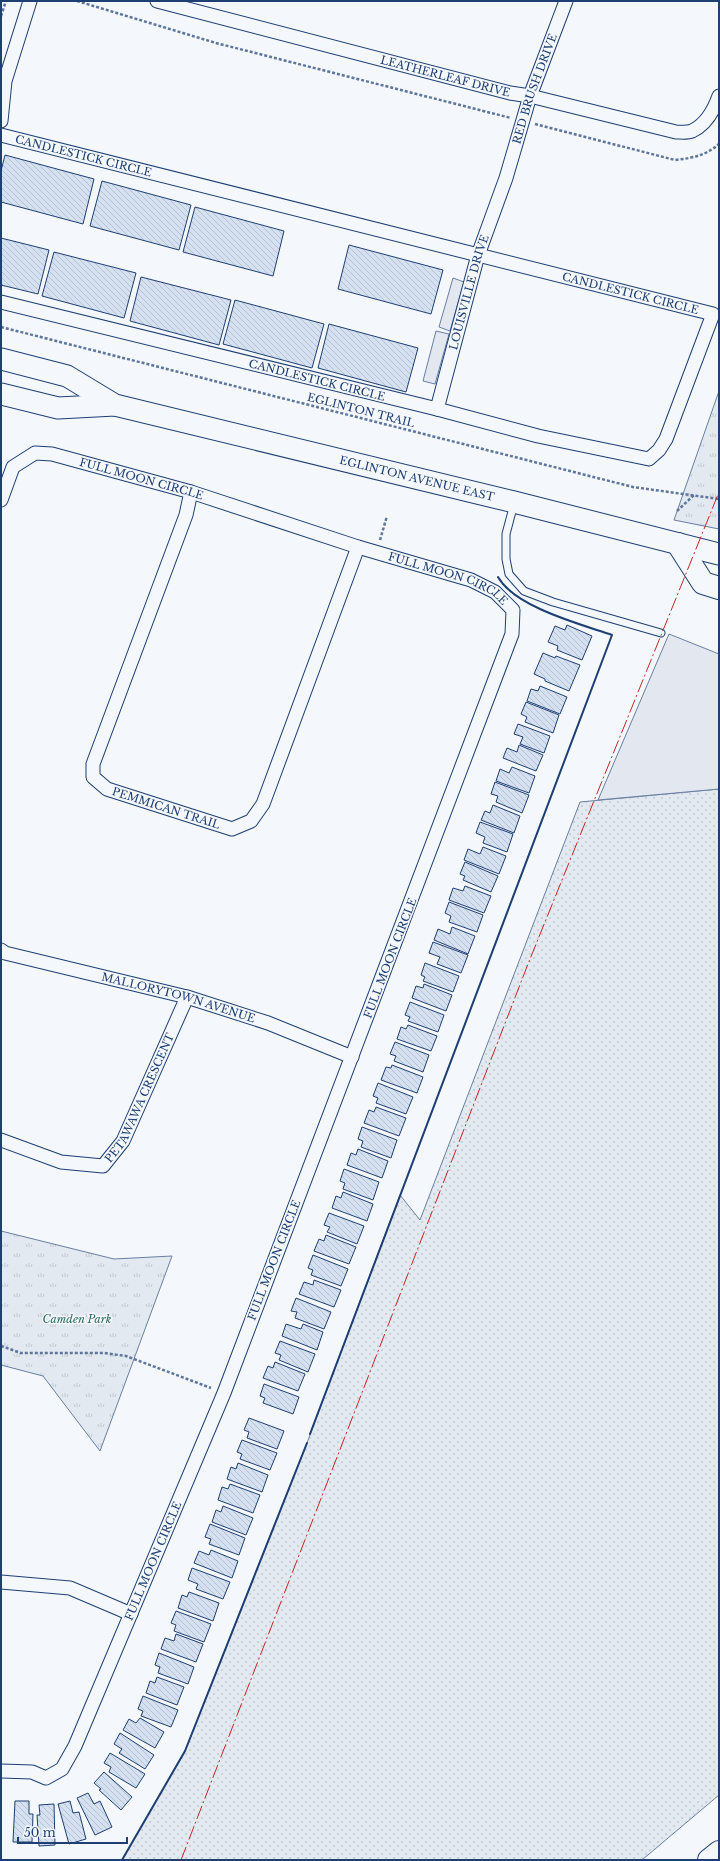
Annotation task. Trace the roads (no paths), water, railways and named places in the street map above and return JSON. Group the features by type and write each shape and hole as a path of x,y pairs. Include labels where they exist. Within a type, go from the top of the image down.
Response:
{"highway":[{"path":"678,544 702,583 719,588"},
{"path":"709,1860 719,1852"}],"main road":[{"name":"EGLINTON AVENUE EAST","path":"1,359 67,376 115,405"},
{"name":"EGLINTON AVENUE EAST","path":"1,394 58,408 115,405 514,502 719,554"}],"street":[{"path":"1,121 5,81 30,1"},
{"name":"LEATHERLEAF DRIVE","path":"157,1 503,91 530,96 676,132 690,131 702,124 715,107 719,96"},
{"name":"RED BRUSH DRIVE","path":"506,178 530,96 566,1"},
{"name":"CANDLESTICK CIRCLE","path":"1,135 714,314 666,439 659,450 649,459 538,436 437,409 1,302"},
{"name":"LOUISVILLE DRIVE","path":"437,409 478,255 506,178"},
{"name":"FULL MOON CIRCLE","path":"1,500 13,467 35,453 52,454 192,492 358,547 471,580 495,592 513,610 512,634 224,1393 74,1746 62,1769 46,1778 32,1772 1,1771"},
{"name":"PEMMICAN TRAIL","path":"192,492 186,515 93,764 93,777 107,789 232,829 251,821 263,804 358,547"},
{"name":"MALLORYTOWN AVENUE","path":"1,950 5,953 187,997 268,1023 352,1057"},
{"name":"PETAWAWA CRESCENT","path":"1,1140 61,1162 103,1166 123,1141 187,997"},
{"path":"1,1582 70,1588 131,1614"}],"lane":[{"path":"514,502 506,534 506,559 509,574 524,591 553,602 661,633"}],"park label":[{"name":"Camden Park","path":"77,1319"}]}
